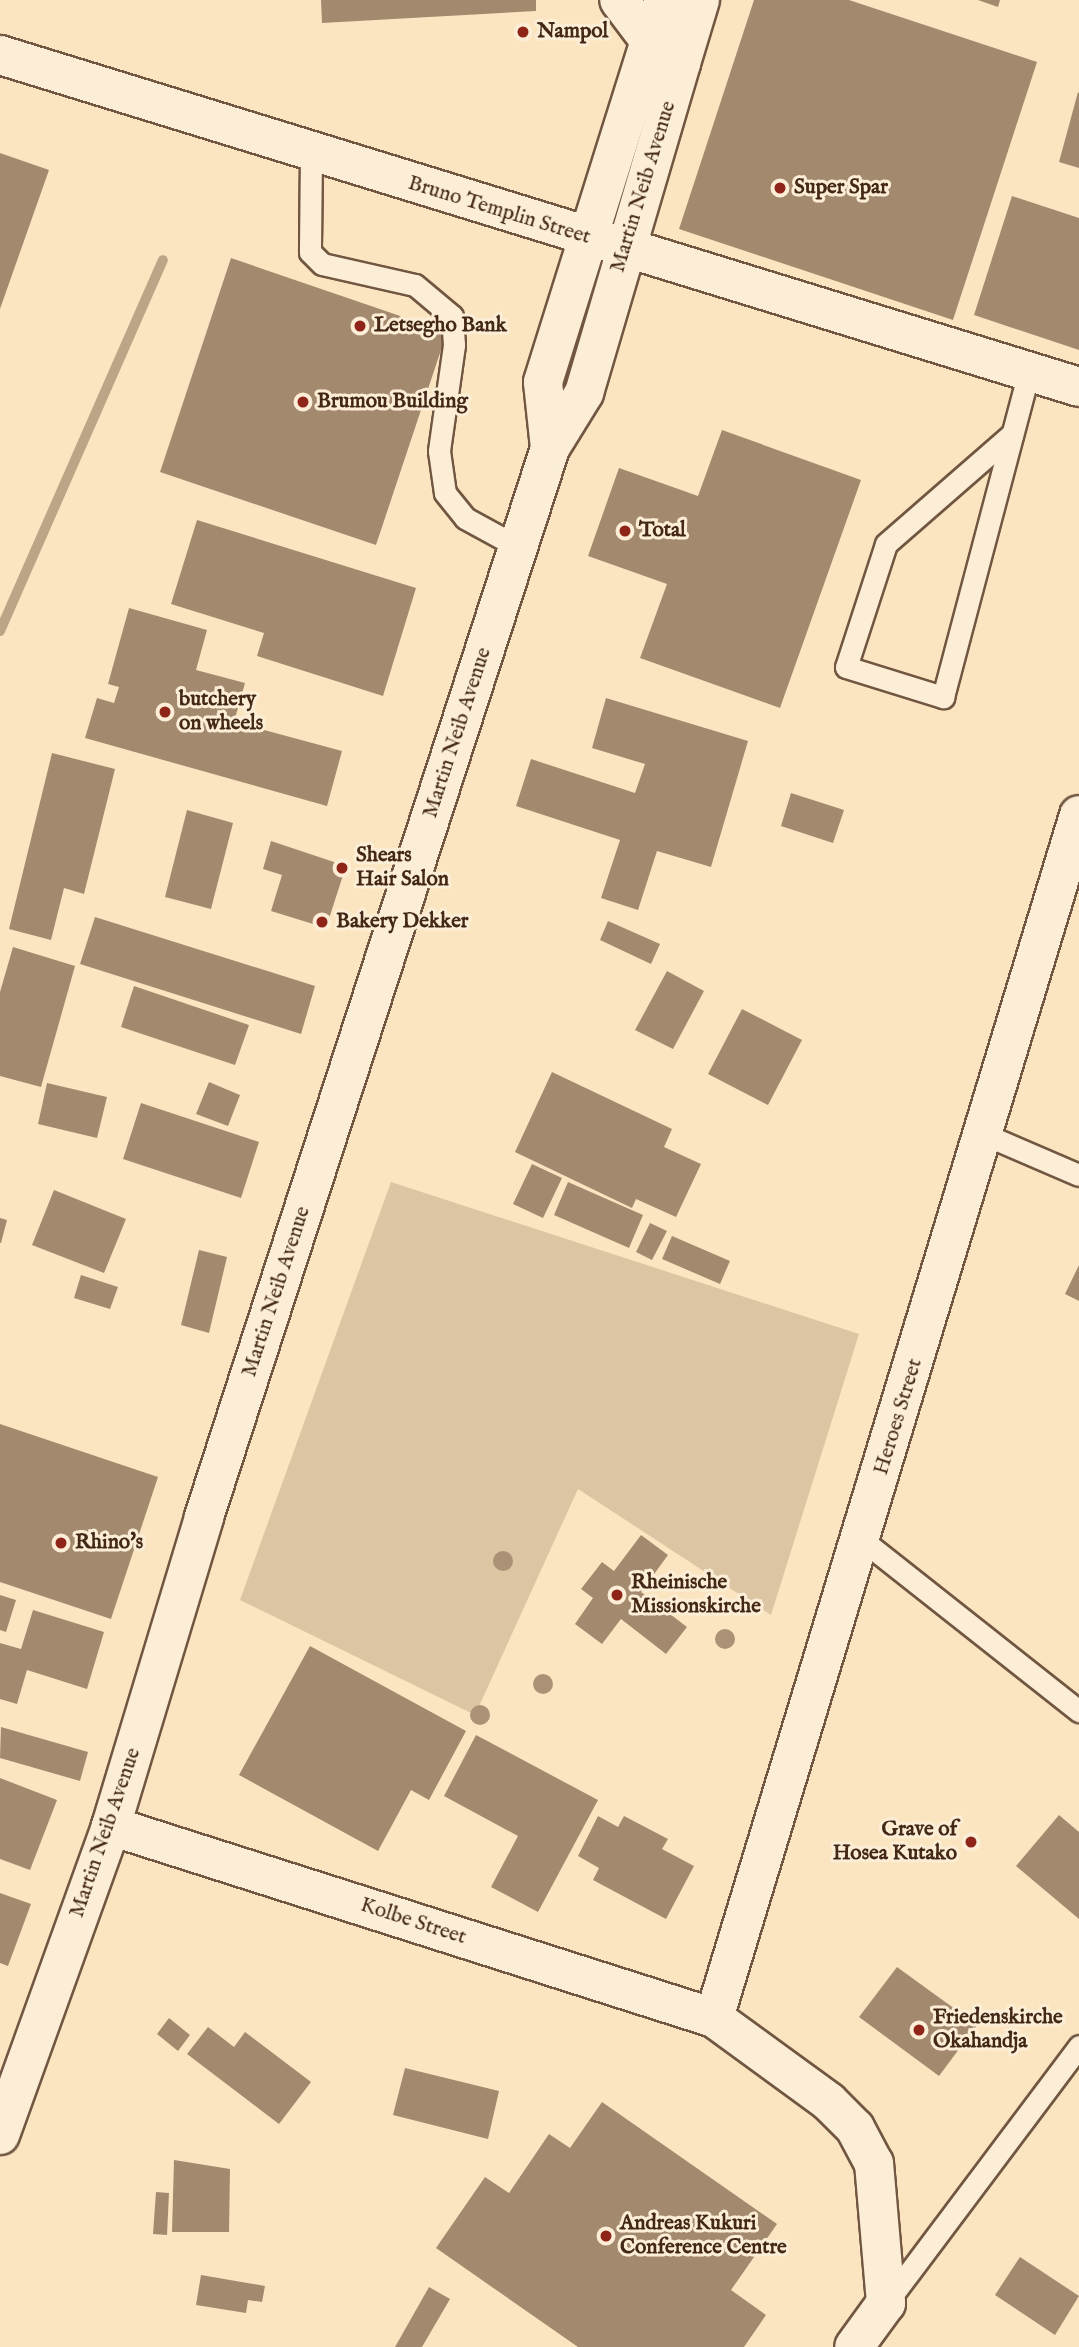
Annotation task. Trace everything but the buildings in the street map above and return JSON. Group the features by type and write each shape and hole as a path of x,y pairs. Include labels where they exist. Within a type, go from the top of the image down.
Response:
{"street":[{"path":"619,0 650,41 681,63"},
{"name":"Martin Neib Avenue","path":"550,448 543,382 664,0"},
{"name":"Martin Neib Avenue","path":"0,2135 111,1826 204,1517 550,448 584,393 700,0"},
{"name":"Bruno Templin Street","path":"0,55 624,251 1079,387"},
{"name":"Heroes Street","path":"714,2018 986,1135 1079,815"},
{"name":"Kolbe Street","path":"111,1826 714,2018"},
{"path":"714,2018 855,2128 874,2163 880,2199 886,2303 854,2347"}],"lane":[{"path":"311,153 310,252 322,264 415,285 452,316 454,345 439,451 445,493 465,518 518,547"},
{"path":"1012,434 886,544 846,667 943,697 1029,371"},
{"path":"986,1135 1079,1175"},
{"path":"861,1539 1079,1711"},
{"path":"886,2303 1079,2046"}],"shaded area":[{"path":"391,1182 859,1334 771,1615 578,1489 475,1715 240,1600"}],"waterway":[{"path":"0,631 163,260"}],"place":[{"name":"Nampol","path":"523,32"},
{"name":"Super Spar","path":"780,188"},
{"name":"Letsegho Bank","path":"360,326"},
{"name":"Brumou Building","path":"303,402"},
{"name":"Total","path":"625,531"},
{"name":"butchery on wheels","path":"165,712"},
{"name":"Shears Hair Salon","path":"342,868"},
{"name":"Bakery Dekker","path":"322,922"},
{"name":"Rhino's","path":"61,1543"},
{"name":"Rheinische Missionskirche","path":"617,1595"},
{"name":"Grave of Hosea Kutako","path":"971,1842"},
{"name":"Friedenskirche Okahandja","path":"919,2030"},
{"name":"Andreas Kukuri Conference Centre","path":"606,2236"}]}
